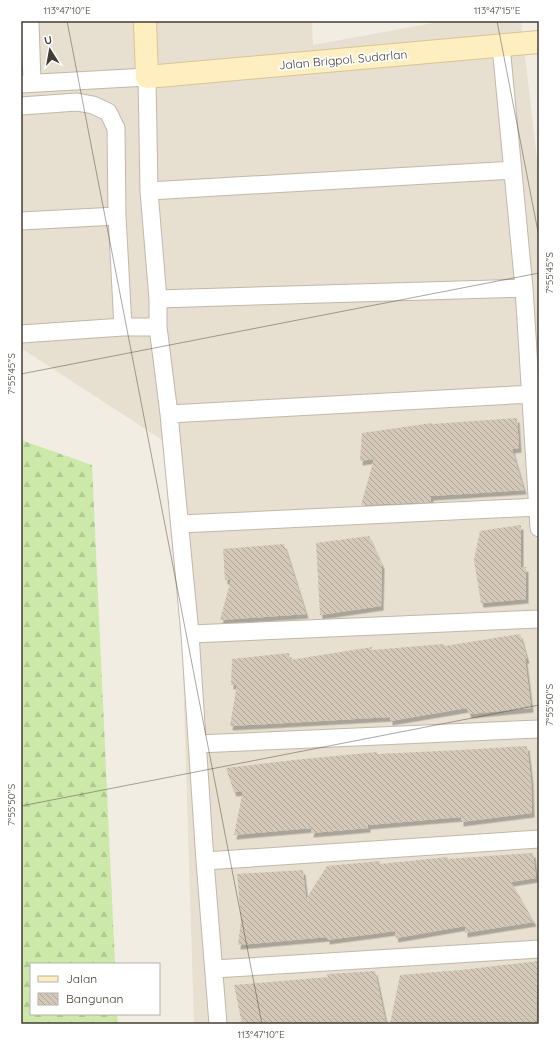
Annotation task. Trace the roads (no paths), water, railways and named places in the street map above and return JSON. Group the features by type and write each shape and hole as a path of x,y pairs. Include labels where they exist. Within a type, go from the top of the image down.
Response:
{"main road":[{"path":"145,21 147,77"},
{"name":"Jalan Brigpol. Sudarlan","path":"147,77 539,42"}],"street":[{"path":"30,21 27,84 147,77 150,191 158,299 158,328 169,414 190,634 205,861 218,1024"},
{"path":"501,46 524,288 532,394 539,528"},
{"path":"21,106 77,102 93,105 108,112 116,128 117,216 123,327"},
{"path":"150,191 513,170"},
{"path":"21,221 117,216"},
{"path":"158,299 524,288"},
{"path":"21,334 123,327 158,328"},
{"path":"169,414 532,394"},
{"path":"180,524 538,507"},
{"path":"190,634 539,619"},
{"path":"197,744 539,729"},
{"path":"205,861 539,839"},
{"path":"214,969 539,950"}]}
